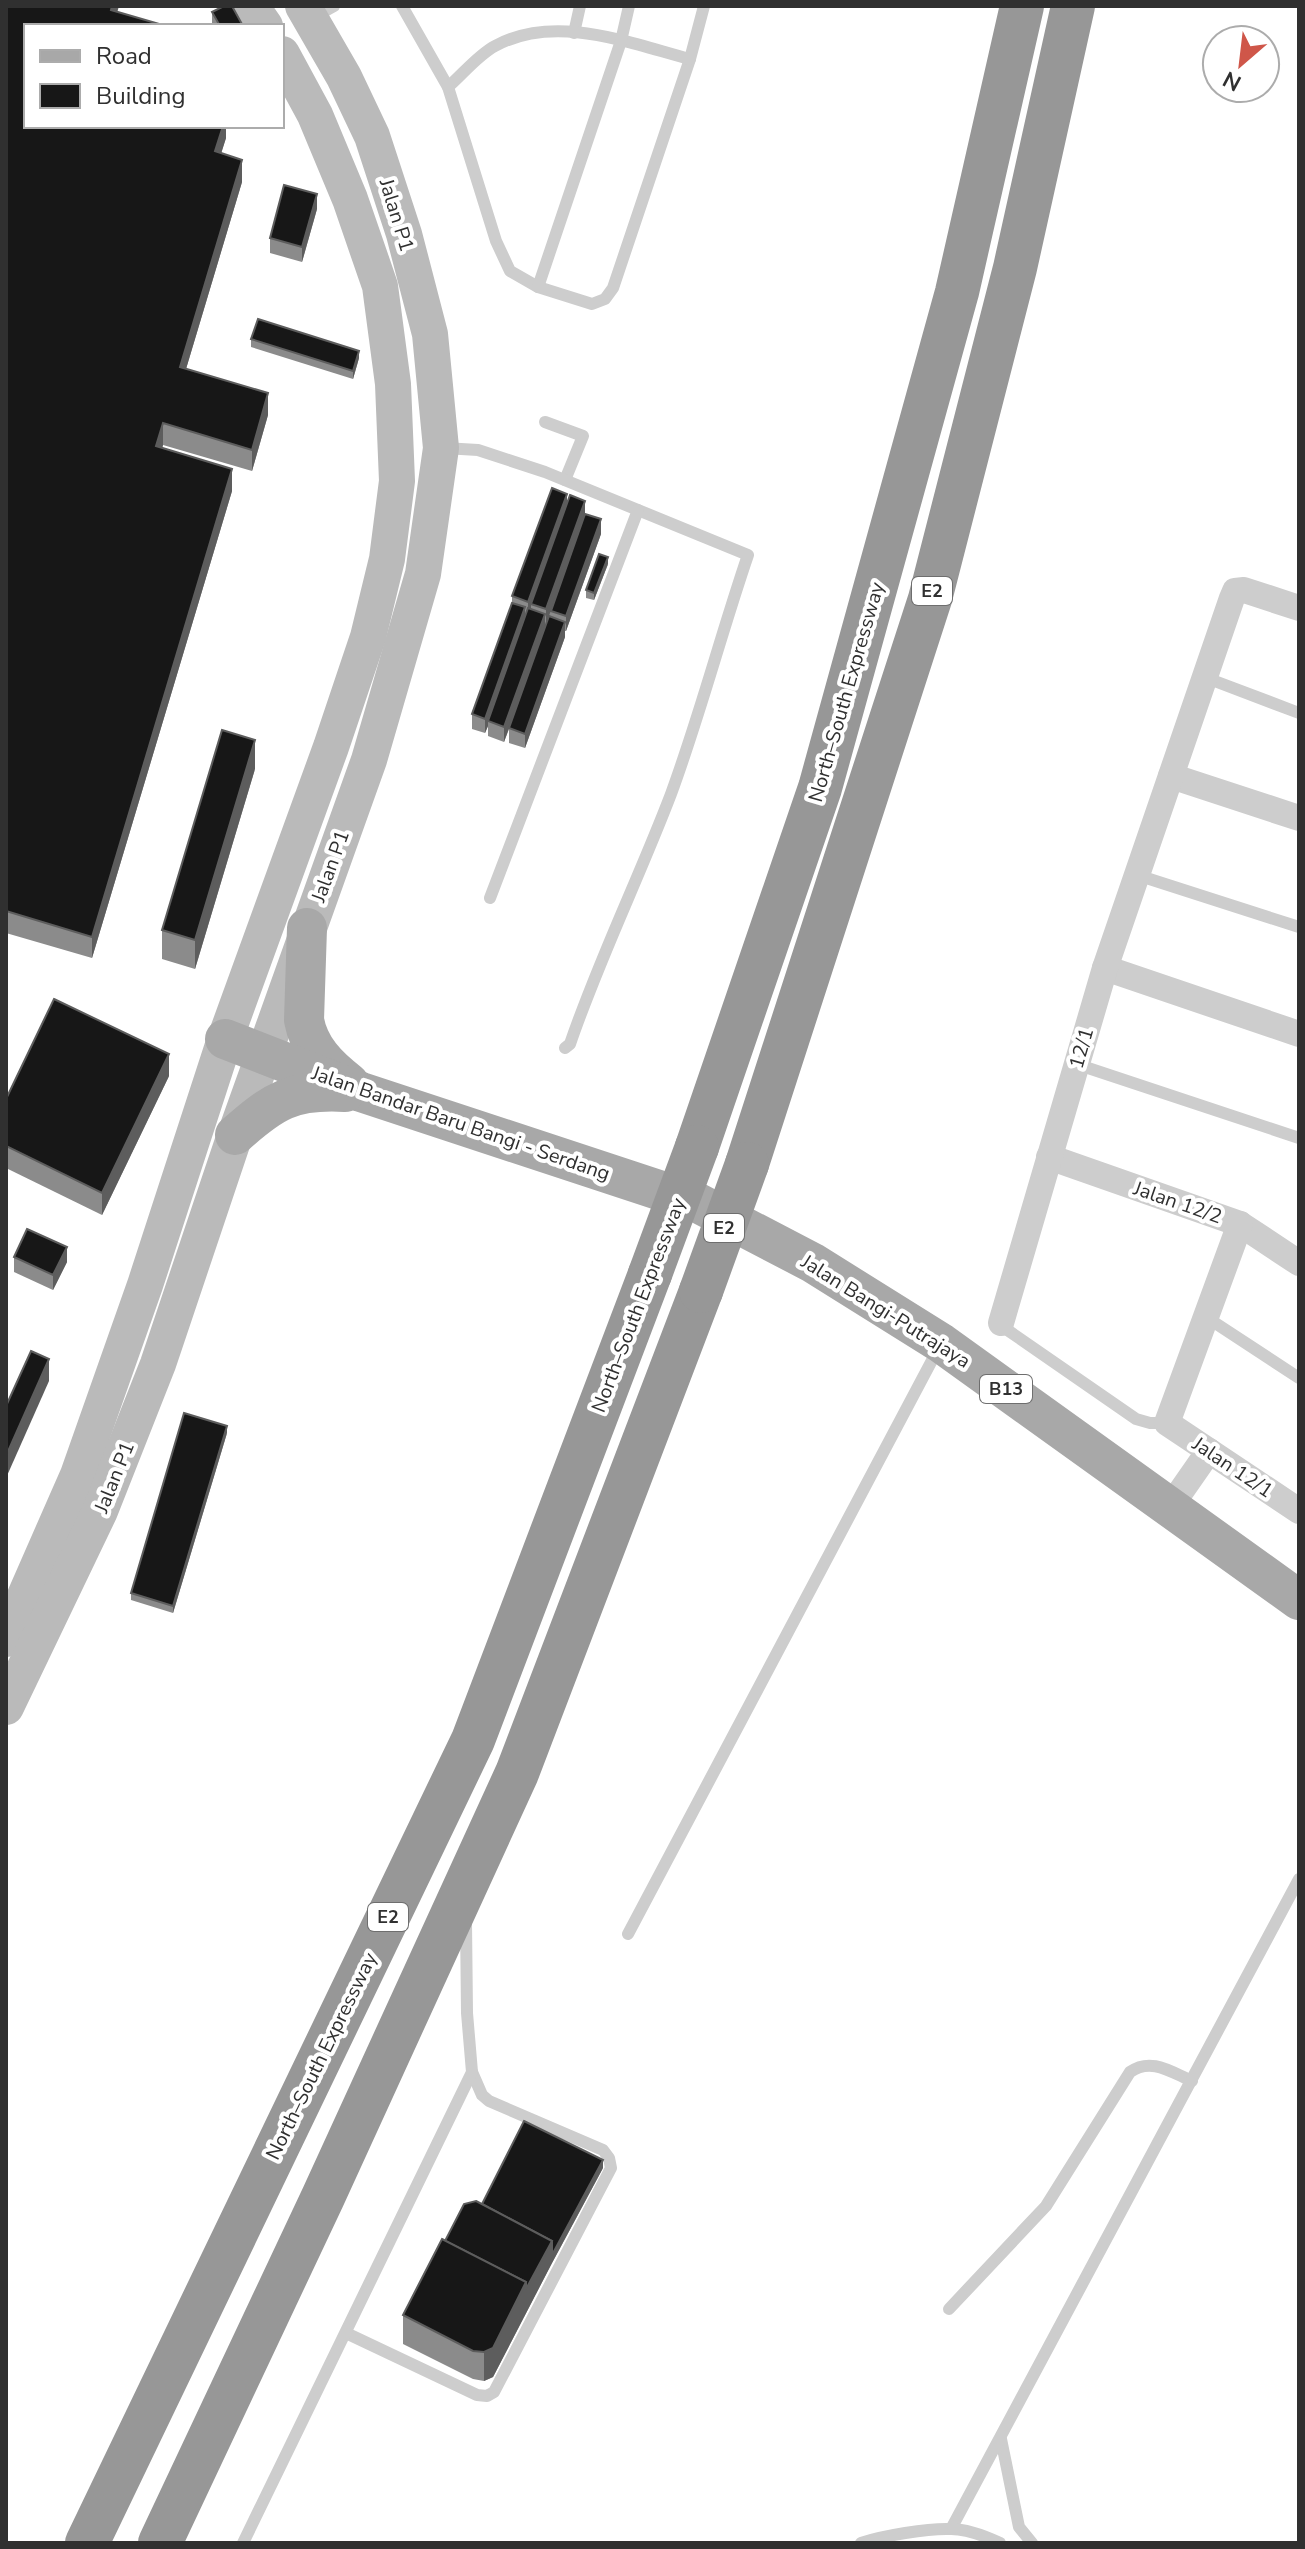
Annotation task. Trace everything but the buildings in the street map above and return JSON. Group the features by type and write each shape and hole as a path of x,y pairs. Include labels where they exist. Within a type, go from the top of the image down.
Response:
{"highway":[{"name":"North–South Expressway","path":"87,2543 473,1740 697,1147 820,788 957,292 1022,6"},
{"name":"E2","path":"160,2543 330,2183 517,1773 747,1164 930,599 1015,268 1073,6"}],"main road":[{"path":"251,6 264,24"},
{"name":"Jalan P1","path":"6,1707 100,1511 225,1039 351,753 423,574 441,448 430,334 404,234 372,136 316,10"},
{"name":"Jalan P1","path":"6,1639 78,1475 140,1357 235,1135 264,1054 307,928 351,753 368,637 387,559 397,481 393,384 380,286 350,199 315,115 284,58"},
{"path":"307,928 306,1031 317,1054 361,1092"},
{"name":"Jalan Bandar Baru Bangi - Serdang","path":"225,1039 361,1092 698,1203"},
{"path":"235,1135 267,1107 289,1096 316,1090 361,1092"},
{"name":"Jalan Bangi-Putrajaya","path":"698,1203 813,1263 941,1343 1299,1600"}],"street":[{"name":"12/1","path":"1001,1323 1105,968 1235,591 1244,590 1299,608"},
{"path":"1171,776 1299,818"},
{"path":"1105,968 1299,1034"},
{"name":"Jalan 12/2","path":"1049,1157 1240,1224 1299,1263"},
{"path":"1167,1423 1240,1224"},
{"name":"Jalan 12/1","path":"1167,1423 1299,1511"},
{"path":"1170,1507 1209,1451"}],"lane":[{"path":"402,6 448,87 496,241 510,271 538,287 592,304 605,299 613,288 690,59 704,6"},
{"path":"574,33 580,6"},
{"path":"538,287 621,41 629,6"},
{"path":"448,87 493,47 515,37 546,30 621,41 690,59"},
{"path":"545,422 583,436 565,480"},
{"path":"441,448 478,450 565,480 748,555 670,794 570,1044 565,1048"},
{"path":"490,898 638,510"},
{"path":"1204,677 1299,713"},
{"path":"1137,875 1299,927"},
{"path":"1076,1064 1299,1138"},
{"path":"1206,1317 1299,1378"},
{"path":"1001,1323 1136,1419 1167,1423"},
{"path":"628,1934 941,1343"},
{"path":"951,2529 1299,1879"},
{"path":"346,2333 477,2395 487,2396 494,2392 611,2168 603,2150 489,2101 482,2095 472,2072 467,2013 465,1887"},
{"path":"949,2309 1046,2206 1130,2072 1140,2065 1154,2064 1192,2081"},
{"path":"243,2543 472,2072"},
{"path":"1001,2439 1019,2527 1032,2543"},
{"path":"861,2543 951,2529 979,2534 1000,2543"}]}
